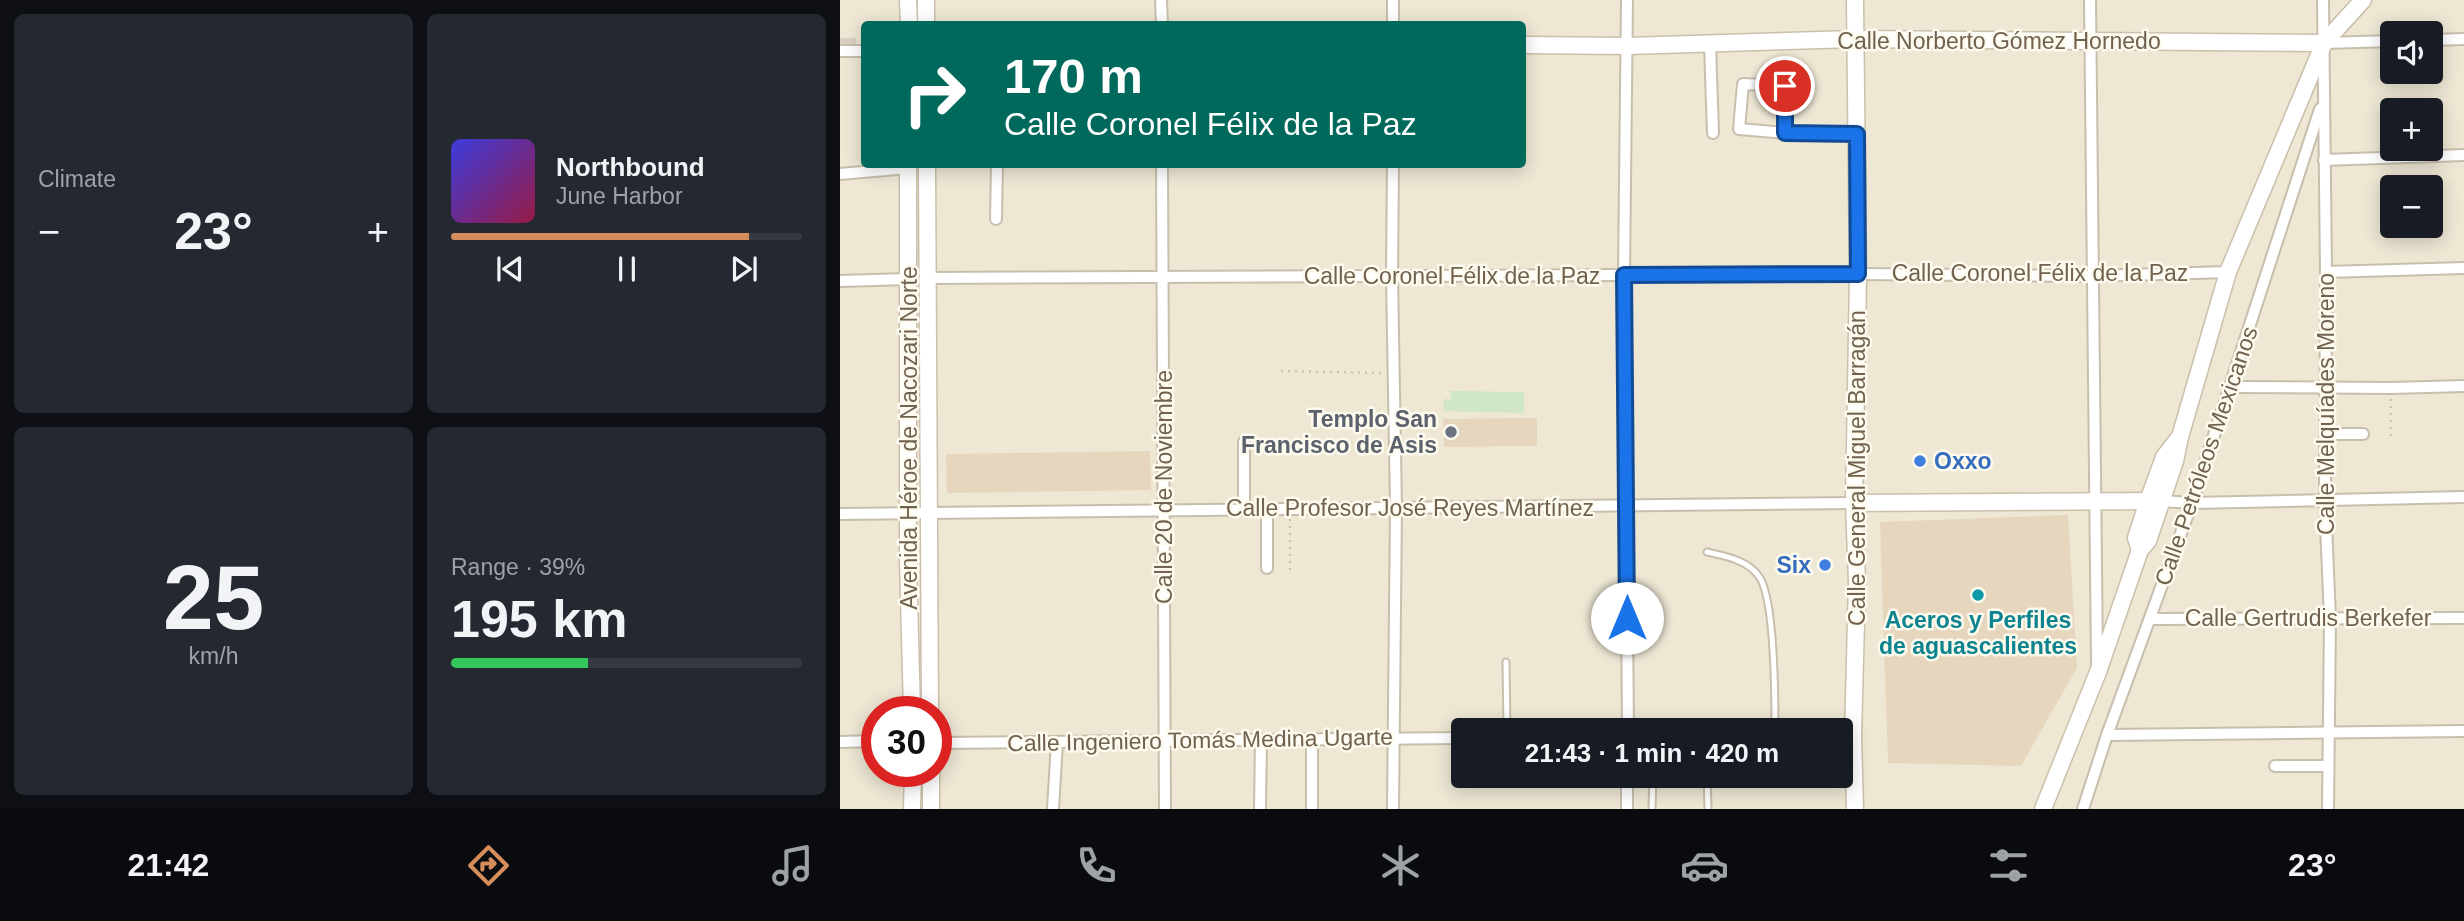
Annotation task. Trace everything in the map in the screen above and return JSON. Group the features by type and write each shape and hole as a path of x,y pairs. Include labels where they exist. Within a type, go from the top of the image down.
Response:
{"main road":[{"path":"908,0 909,21"},
{"path":"926,0 926,21"},
{"name":"Calle General Miguel Barragán","path":"1848,718 1857,582 1854,503 1858,274 1855,0"},
{"name":"Calle Petróleos Mexicanos","path":"2043,809 2098,672 2140,550 2136,538 2155,501 2164,457 2179,437 2228,272 2324,43 2363,0"},
{"name":"Calle Norberto Gómez Hornedo","path":"1526,45 1627,46 1855,39 2324,43"},
{"name":"Avenida Héroe de Nacozari Norte","path":"908,168 908,513 912,696"},
{"name":"Avenida Héroe de Nacozari Norte","path":"927,168 930,696"},
{"name":"Calle Profesor José Reyes Martínez","path":"1854,503 2155,501"},
{"path":"912,809 913,787"},
{"path":"931,787 931,809"},
{"name":"Calle General Miguel Barragán","path":"1852,788 1854,809"}],"street":[{"path":"1161,0 1161,21"},
{"path":"1393,0 1393,21"},
{"path":"1627,0 1624,275 1628,718"},
{"path":"2090,0 2098,672"},
{"name":"Calle Melquíades Moreno","path":"2323,0 2325,500 2330,619 2328,809"},
{"path":"2443,40 2464,39"},
{"name":"Calle Norberto Gómez Hornedo","path":"2324,43 2380,41"},
{"path":"1710,44 1713,133"},
{"path":"840,51 861,51"},
{"path":"1785,133 1785,86 1743,84 1739,129 1785,133 1857,134"},
{"name":"Calle Petróleos Mexicanos","path":"2083,809 2107,734 2192,503 2322,100"},
{"path":"2324,160 2464,155"},
{"path":"840,174 891,168"},
{"path":"996,219 997,168"},
{"name":"Calle 20 de Noviembre","path":"1162,168 1165,809"},
{"path":"1393,168 1396,508 1394,809"},
{"path":"2326,272 2464,268"},
{"name":"Calle Coronel Félix de la Paz","path":"928,278 1858,274 2092,276 2228,272"},
{"path":"840,281 908,278"},
{"path":"2230,387 2464,386"},
{"path":"2326,434 2363,434"},
{"path":"1244,442 1244,509"},
{"name":"Calle Profesor José Reyes Martínez","path":"2155,501 2192,503 2464,497"},
{"name":"Calle Profesor José Reyes Martínez","path":"840,514 1854,503"},
{"path":"1267,509 1267,568"},
{"name":"Calle Gertrudis Berkefer","path":"2151,619 2464,618"},
{"path":"2107,734 2464,731"},
{"name":"Calle Ingeniero Tomás Medina Ugarte","path":"952,743 1451,738"},
{"path":"1260,809 1261,740"},
{"path":"1312,740 1312,809"},
{"path":"840,742 861,741"},
{"path":"1054,809 1057,742"},
{"path":"2275,766 2327,766"},
{"path":"1627,788 1627,809"}],"lane":[{"path":"1707,552 1737,559 1759,576 1769,601 1774,718"},
{"path":"1506,662 1507,718"},
{"path":"1652,809 1653,788"},
{"path":"1707,788 1707,809"}],"path":[{"path":"1281,371 1394,373"},
{"path":"2391,388 2391,438"},
{"path":"1289,509 1290,570"}],"shaded area":[{"path":"840,0 2464,0 2464,809 840,809"}],"green space":[{"path":"1451,391 1524,392 1524,413 1443,411 1444,399 1451,399"}],"building":[{"path":"1537,418 1537,446 1444,447 1443,419"},
{"path":"1150,451 1151,490 947,493 946,454"},
{"name":"Aceros y Perfiles de aguascalientes","path":"2068,515 2077,668 2021,766 1888,763 1880,522"}],"tunnel":[{"path":"840,46 861,46"}],"place":[{"name":"Templo San Francisco de Asis","path":"1451,432"},
{"name":"Oxxo","path":"1920,461"},
{"name":"Six","path":"1825,565"},
{"name":"Aceros y Perfiles de aguascalientes","path":"1978,595"}],"route":[{"path":"1627,618 1624,275 1858,274 1857,134 1785,133 1785,86"}]}
